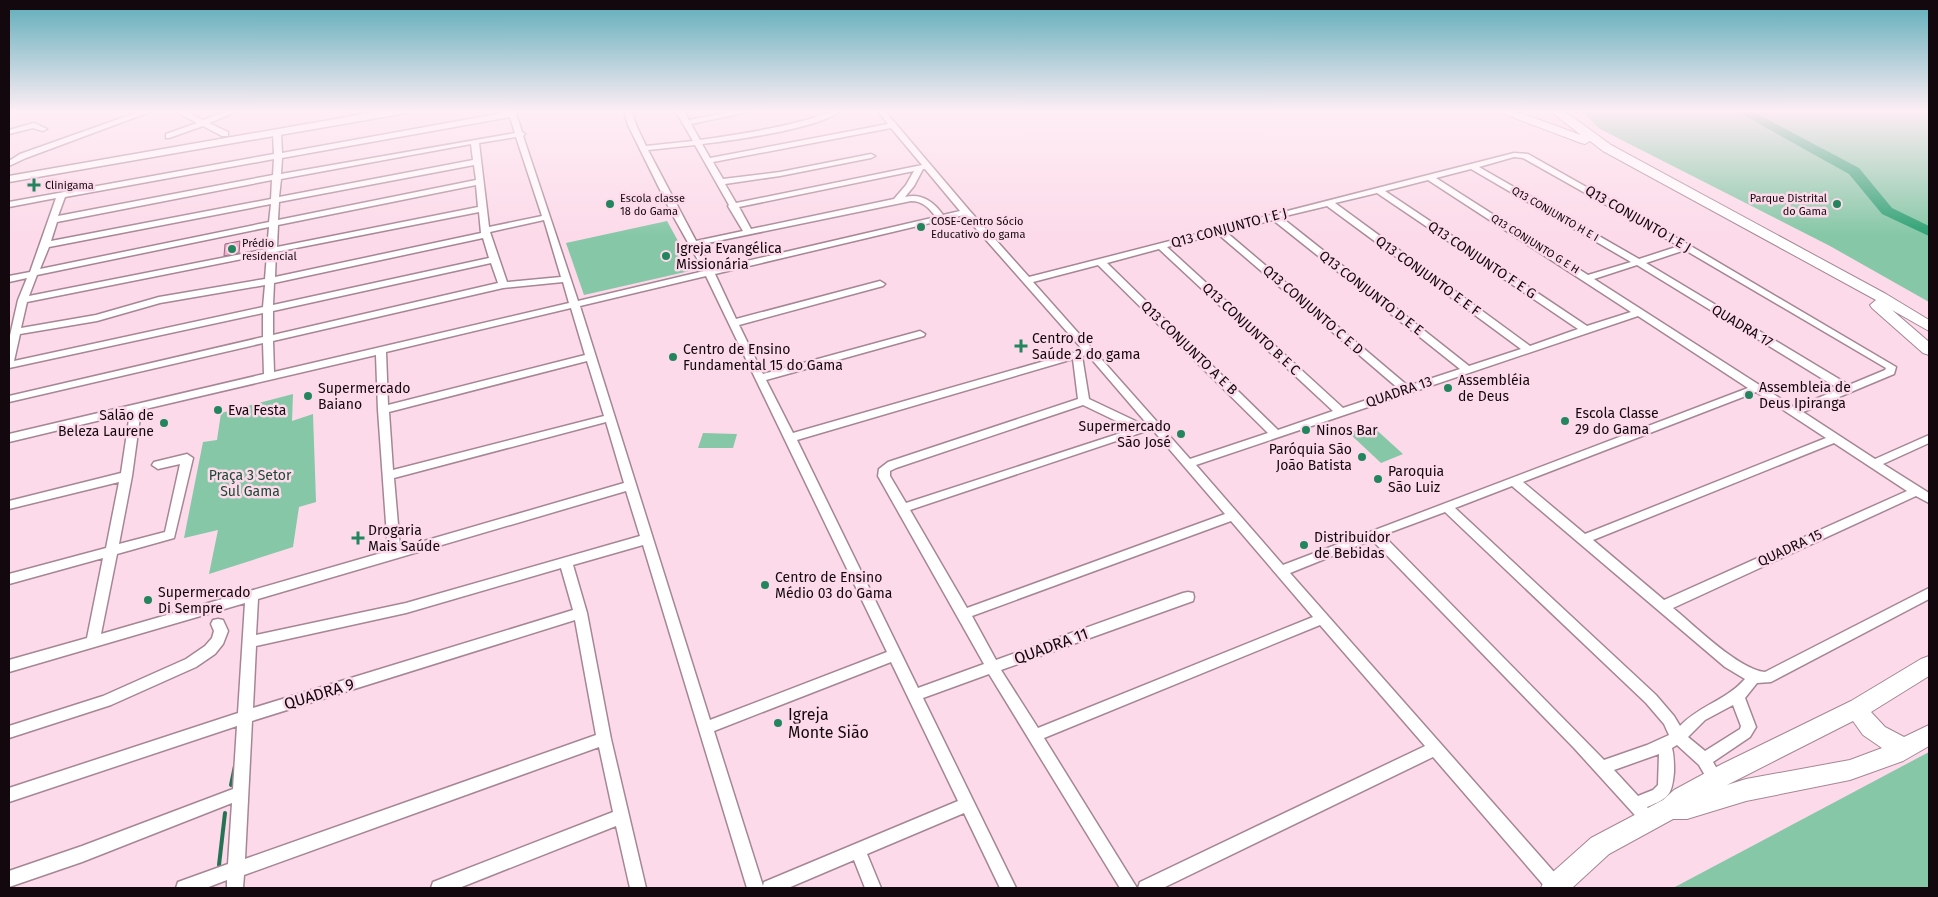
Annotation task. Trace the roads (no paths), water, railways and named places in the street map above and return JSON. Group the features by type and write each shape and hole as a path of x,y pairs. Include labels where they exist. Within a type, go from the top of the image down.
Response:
{"highway":[{"path":"1614,152 1929,326"},
{"path":"1829,269 1878,306 1929,350"},
{"path":"1671,808 1682,798 1715,779 1859,708 1929,664"},
{"path":"1859,708 1864,720 1876,734 1892,744 1906,748"},
{"path":"1555,888 1600,846 1627,833 1642,812 1687,808 1746,790 1850,770 1906,748 1929,735"}],"main road":[{"path":"9,178 42,169 147,152"}],"street":[{"path":"9,164 35,152"},
{"path":"269,377 268,309 278,152"},
{"path":"9,204 300,152"},
{"path":"53,220 410,152"},
{"path":"476,152 485,233 503,285"},
{"path":"526,152 755,888"},
{"path":"646,152 692,244 710,274 732,323 761,378 1008,888"},
{"path":"702,152 748,231"},
{"path":"707,161 754,152"},
{"path":"913,152 924,167 1028,280 1090,351 1149,427 1187,464 1436,748 1555,888"},
{"name":"Q13 CONJUNTO I E J","path":"1028,280 1514,155 1525,156 1686,246 1891,367 1890,372 1794,412"},
{"path":"720,182 780,174 871,156"},
{"path":"45,245 476,162"},
{"name":"Q13 CONJUNTO H E I","path":"1472,166 1638,262"},
{"path":"897,201 924,167"},
{"path":"732,206 924,167"},
{"name":"Q13 CONJUNTO G E H","path":"1429,177 1929,499"},
{"path":"9,279 480,182"},
{"name":"Q13 CONJUNTO F E G","path":"1378,190 1586,330"},
{"path":"9,360 23,300 32,273 45,245 61,194"},
{"path":"692,244 911,198 924,200 935,209 941,218"},
{"name":"Q13 CONJUNTO E E F","path":"1328,202 1528,349"},
{"path":"23,300 482,209"},
{"path":"9,438 710,274 966,212"},
{"name":"Q13 CONJUNTO D E E","path":"1274,216 1467,369"},
{"path":"16,332 90,319 159,300 270,281 485,233 547,217"},
{"name":"Q13 CONJUNTO C E D","path":"1219,230 1406,390"},
{"name":"Q13 CONJUNTO B E C","path":"1161,246 1341,412"},
{"path":"1588,278 1686,246"},
{"path":"9,365 493,260"},
{"name":"Q13 CONJUNTO A E B","path":"1101,262 1276,434"},
{"name":"QUADRA 17","path":"1638,262 1847,389"},
{"path":"9,399 503,285 566,279"},
{"path":"732,323 880,284"},
{"name":"QUADRA 13","path":"1187,464 1640,312"},
{"path":"761,378 920,334"},
{"path":"381,351 383,410 394,554"},
{"path":"790,438 1090,351"},
{"path":"1077,355 1084,401"},
{"path":"383,410 590,357"},
{"path":"1281,571 1757,388"},
{"path":"1129,888 992,668 964,614 884,476 885,469 892,464 1084,401 1149,427"},
{"path":"93,642 109,552 126,476 136,408"},
{"path":"389,475 608,418"},
{"path":"904,508 1149,427"},
{"path":"1584,539 1835,439"},
{"path":"1875,463 1929,439"},
{"path":"9,579 170,535 187,458 158,465"},
{"path":"9,505 126,476"},
{"path":"1514,481 1735,667 1753,677 1766,678 1929,593"},
{"path":"9,666 629,486"},
{"name":"QUADRA 15","path":"1664,606 1917,491"},
{"path":"1446,507 1651,699 1669,720 1678,737 1704,760 1715,779"},
{"path":"964,614 1232,516"},
{"path":"1374,534 1602,767 1642,812 1665,788 1667,758 1664,745"},
{"path":"250,642 406,608 646,539"},
{"path":"566,562 580,613 604,739 638,888"},
{"path":"235,888 252,596"},
{"name":"QUADRA 11","path":"914,695 1188,597"},
{"name":"QUADRA 9","path":"9,795 245,717 580,613"},
{"path":"1034,736 1322,619"},
{"path":"9,732 106,701 191,663 210,650 218,640 221,631 218,624"},
{"path":"706,728 894,655"},
{"path":"1602,767 1664,745 1678,737 1699,716 1737,696 1749,685 1753,677"},
{"path":"1704,760 1745,733 1749,726 1737,696"},
{"path":"184,888 604,739"},
{"path":"1146,888 1436,748"},
{"path":"9,879 82,854 241,793"},
{"path":"770,888 968,804"},
{"path":"439,888 622,816"},
{"path":"858,851 873,888"}],"waterway":[{"path":"1818,152 1854,171 1887,211 1929,232"},
{"path":"231,785 235,766"},
{"path":"219,865 225,813"}],"place":[{"name":"Clinigama","path":"34,185"},
{"name":"Escola classe 18 do Gama","path":"610,204"},
{"name":"Parque Distrital do Gama","path":"1837,204"},
{"name":"COSE-Centro Sócio Educativo do gama","path":"921,227"},
{"name":"Prédio residencial","path":"232,249"},
{"name":"Igreja Evangélica Missionária","path":"666,256"},
{"name":"Centro de Saúde 2 do gama","path":"1021,346"},
{"name":"Centro de Ensino Fundamental 15 do Gama","path":"673,357"},
{"name":"Assembléia de Deus","path":"1448,388"},
{"name":"Assembleia de Deus Ipiranga","path":"1749,395"},
{"name":"Supermercado Baiano","path":"308,396"},
{"name":"Eva Festa","path":"218,410"},
{"name":"Escola Classe 29 do Gama","path":"1565,421"},
{"name":"Salão de Beleza Laurene","path":"164,423"},
{"name":"Ninos Bar","path":"1306,430"},
{"name":"Supermercado São José","path":"1181,434"},
{"name":"Paróquia São João Batista","path":"1362,457"},
{"name":"Paroquia São Luiz","path":"1378,479"},
{"name":"Drogaria Mais Saúde","path":"358,538"},
{"name":"Distribuidor de Bebidas","path":"1304,545"},
{"name":"Centro de Ensino Médio 03 do Gama","path":"765,585"},
{"name":"Supermercado Di Sempre","path":"148,600"},
{"name":"Igreja Monte Sião","path":"778,723"}],"park label":[{"name":"Praça 3 Setor Sul Gama","path":"250,484"}]}
